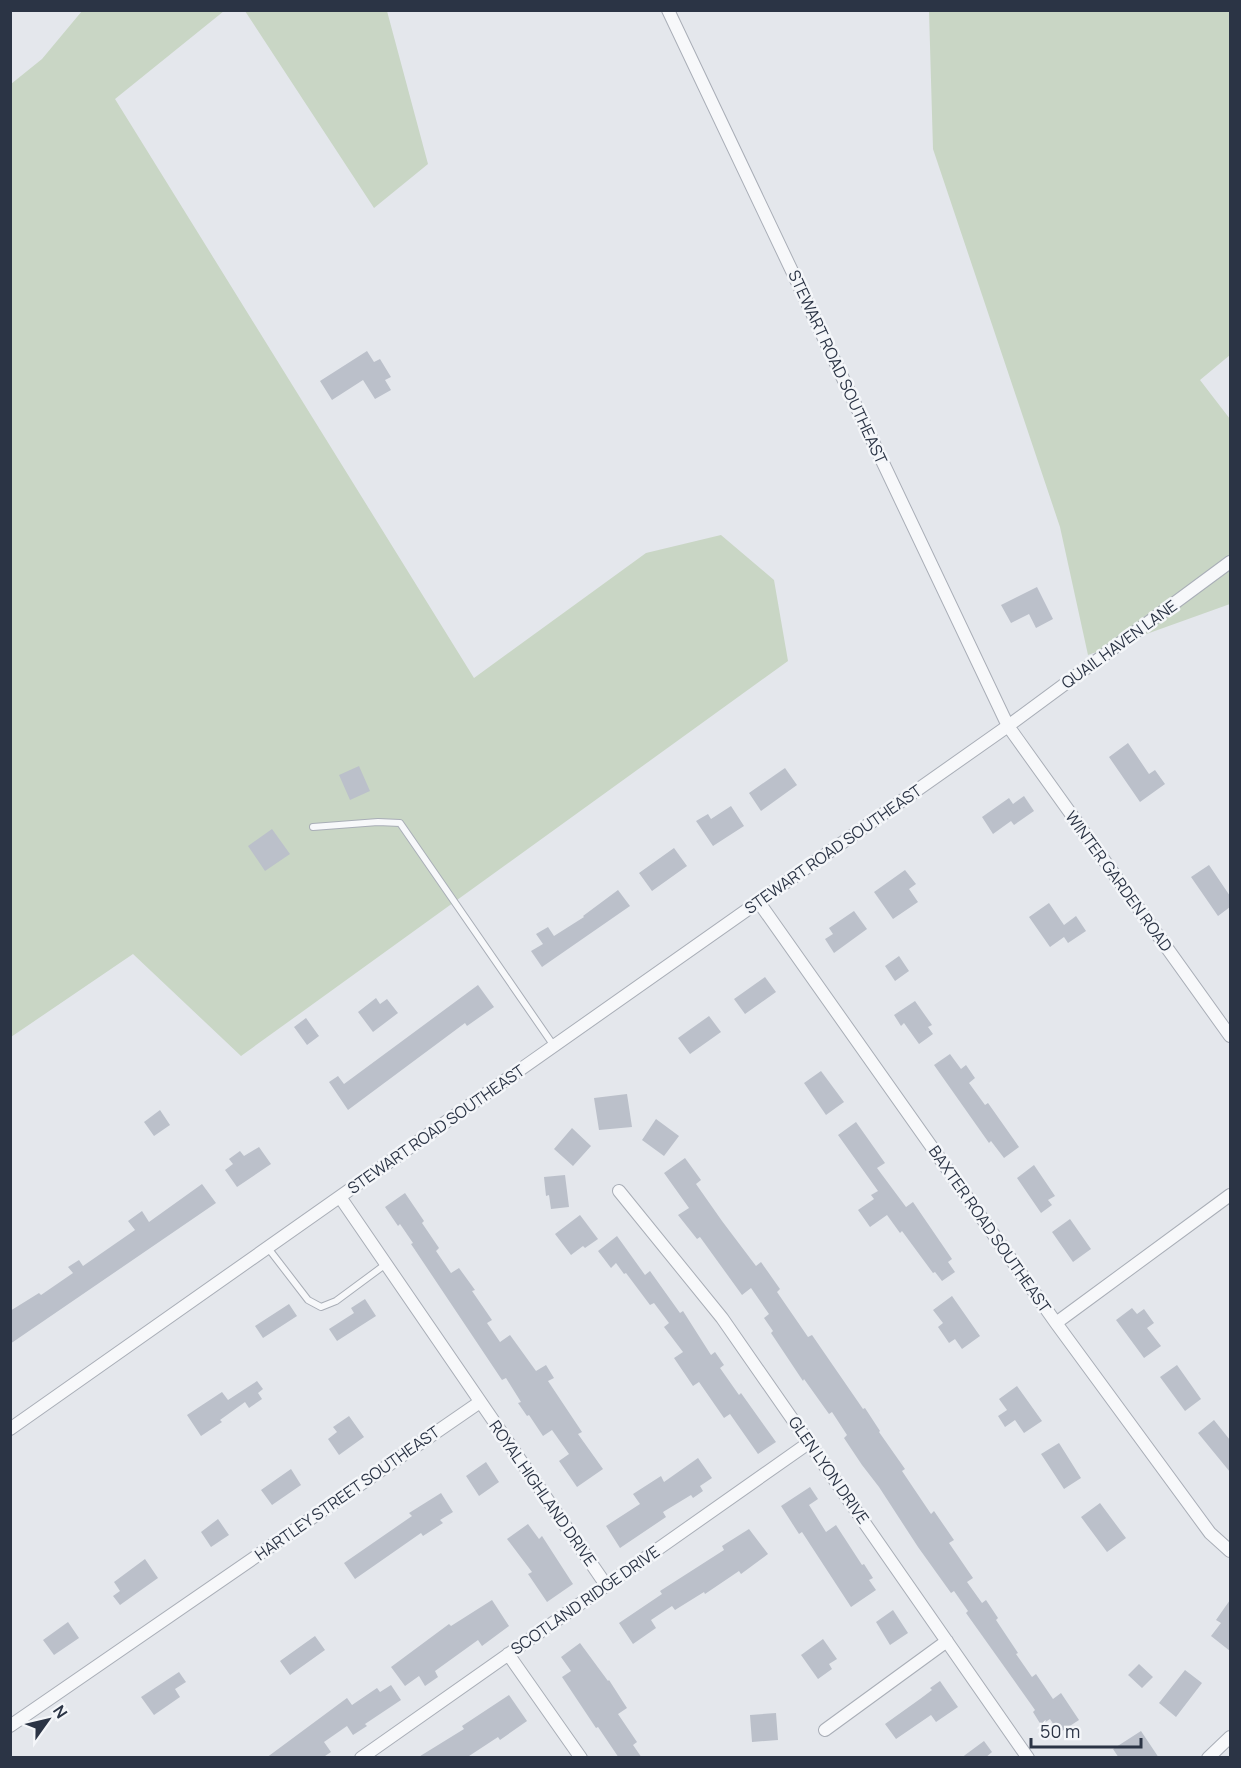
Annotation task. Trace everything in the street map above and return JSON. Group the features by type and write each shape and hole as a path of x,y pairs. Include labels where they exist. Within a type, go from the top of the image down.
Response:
{"street":[{"name":"STEWART ROAD SOUTHEAST","path":"10,1429 1008,726 668,10"},
{"name":"QUAIL HAVEN LANE","path":"1008,726 1230,562"},
{"name":"WINTER GARDEN ROAD","path":"1008,726 1230,1036"},
{"name":"BAXTER ROAD SOUTHEAST","path":"758,901 1056,1323 1210,1533 1230,1551"},
{"name":"GLEN LYON DRIVE","path":"619,1191 722,1318 1028,1758"},
{"path":"1056,1323 1230,1196"},
{"path":"340,1197 480,1402"},
{"name":"ROYAL HIGHLAND DRIVE","path":"480,1402 606,1585"},
{"name":"HARTLEY STREET SOUTHEAST","path":"10,1726 480,1402"},
{"name":"SCOTLAND RIDGE DRIVE","path":"361,1758 810,1442"},
{"path":"825,1730 947,1641"},
{"path":"508,1654 581,1758"},
{"path":"1208,1758 1230,1737"}],"lane":[{"path":"313,827 378,822 400,823 554,1046"},
{"path":"268,1248 308,1300 321,1307 347,1294 386,1264"}],"green space":[{"path":"82,11 224,11 115,99 474,678 646,553 721,535 774,580 788,661 241,1056 133,954 11,1037 11,84 42,59"},
{"path":"245,11 387,11 428,164 374,208"},
{"path":"929,11 1230,11 1230,355 1200,380 1230,419 1230,604 1088,655 1060,527 933,149"}],"building":[{"path":"367,351 374,362 380,359 391,377 385,380 391,390 375,399 363,380 332,400 320,381"},
{"path":"1037,587 1053,619 1036,628 1029,614 1011,623 1001,605"},
{"path":"1128,743 1149,774 1155,770 1165,784 1140,802 1109,757"},
{"path":"359,766 370,791 350,800 339,775"},
{"path":"785,768 797,785 761,811 749,793"},
{"path":"1024,796 1034,811 1014,825 1011,821 993,834 982,817 1009,798 1013,804"},
{"path":"731,806 744,826 713,846 696,821 708,814 711,819"},
{"path":"272,829 290,854 265,871 248,846"},
{"path":"674,848 687,866 652,891 639,873"},
{"path":"1209,865 1230,896 1230,907 1218,916 1191,877"},
{"path":"905,870 916,884 909,889 918,902 893,919 874,892"},
{"path":"618,890 630,906 542,967 531,951 543,944 536,934 548,927 554,936 584,917"},
{"path":"1049,903 1064,925 1076,916 1086,931 1068,943 1064,937 1050,947 1029,917"},
{"path":"854,911 867,929 834,953 825,939 833,934 829,928"},
{"path":"899,956 909,971 895,981 885,966"},
{"path":"765,977 776,992 745,1014 734,999"},
{"path":"478,985 494,1007 467,1026 465,1023 348,1110 329,1082 338,1076 344,1084"},
{"path":"376,998 380,1004 387,999 398,1013 373,1032 358,1012"},
{"path":"915,1001 932,1025 928,1027 933,1034 919,1044 904,1023 901,1026 894,1015"},
{"path":"709,1016 721,1032 690,1054 678,1038"},
{"path":"306,1018 319,1036 307,1045 294,1027"},
{"path":"950,1054 961,1069 966,1065 975,1078 969,1083 985,1105 988,1103 1019,1147 1004,1158 991,1141 989,1143 934,1065"},
{"path":"821,1071 844,1102 826,1115 804,1083"},
{"path":"627,1094 632,1127 599,1130 594,1098"},
{"path":"160,1110 170,1125 154,1136 144,1122"},
{"path":"656,1119 679,1136 664,1156 642,1140"},
{"path":"856,1122 885,1163 877,1168 906,1207 913,1202 952,1259 948,1262 955,1272 942,1281 887,1215 870,1227 858,1210 874,1199 871,1195 878,1191 838,1135"},
{"path":"572,1128 591,1146 573,1166 554,1149"},
{"path":"259,1147 271,1164 237,1187 225,1170 233,1164 229,1159 240,1151 244,1156"},
{"path":"685,1158 701,1180 696,1184 722,1221 756,1266 761,1262 780,1289 777,1292 808,1337 812,1335 863,1409 865,1408 905,1469 902,1471 931,1514 934,1511 954,1540 949,1543 973,1578 967,1582 982,1603 986,1600 1018,1653 1016,1654 1032,1677 1036,1674 1053,1699 1061,1693 1079,1720 1059,1733 1050,1719 1041,1725 1033,1712 1035,1710 966,1613 968,1611 954,1591 951,1593 862,1465 844,1438 847,1435 832,1412 829,1414 804,1379 803,1381 771,1333 773,1331 764,1318 769,1314 751,1288 742,1295 700,1237 697,1239 678,1215 689,1208 664,1173"},
{"path":"1034,1165 1055,1196 1048,1200 1052,1205 1041,1213 1017,1178"},
{"path":"565,1175 569,1207 551,1209 549,1195 546,1196 544,1177"},
{"path":"202,1184 216,1203 10,1344 10,1311 39,1293 41,1295 73,1273 68,1267 79,1260 83,1266 135,1230 128,1221 142,1211 149,1222"},
{"path":"405,1193 424,1221 422,1223 439,1248 436,1251 451,1273 459,1268 475,1290 472,1291 492,1320 487,1323 500,1342 510,1335 536,1371 546,1365 554,1378 548,1381 582,1432 578,1434 603,1469 577,1487 559,1461 569,1454 552,1430 543,1436 529,1415 527,1416 506,1378 502,1380 411,1244 413,1243 385,1207"},
{"path":"580,1215 598,1239 571,1255 555,1234"},
{"path":"1070,1219 1091,1249 1073,1262 1052,1232"},
{"path":"617,1236 645,1275 650,1271 680,1313 683,1311 711,1355 715,1352 724,1365 720,1368 776,1442 758,1454 730,1414 724,1418 699,1382 693,1386 674,1358 683,1352 664,1327 669,1323 654,1303 650,1305 626,1273 624,1274 616,1263 611,1268 598,1251"},
{"path":"952,1296 980,1336 962,1349 955,1339 949,1343 938,1327 943,1323 933,1310"},
{"path":"365,1299 376,1316 337,1341 329,1329 354,1313 351,1308"},
{"path":"289,1304 297,1316 263,1338 255,1326"},
{"path":"1132,1308 1137,1314 1144,1309 1154,1323 1147,1328 1161,1346 1144,1358 1116,1320"},
{"path":"1177,1365 1201,1399 1185,1411 1160,1377"},
{"path":"257,1381 263,1389 258,1393 262,1399 249,1408 245,1402 201,1436 187,1415 222,1392 228,1400"},
{"path":"1017,1386 1042,1421 1024,1433 1015,1420 1005,1427 998,1416 1007,1410 999,1399"},
{"path":"349,1416 364,1437 339,1455 328,1439 337,1432 333,1427"},
{"path":"1214,1420 1230,1440 1230,1472 1198,1433"},
{"path":"1059,1443 1081,1478 1064,1489 1041,1454"},
{"path":"698,1458 712,1478 700,1486 703,1491 693,1498 691,1495 663,1512 666,1517 620,1548 606,1526 640,1504 633,1494 661,1476 664,1482"},
{"path":"486,1462 499,1482 479,1496 466,1476"},
{"path":"291,1469 301,1485 272,1505 261,1490"},
{"path":"810,1487 818,1499 809,1505 826,1532 836,1525 873,1578 869,1580 876,1590 851,1607 802,1532 799,1534 781,1506"},
{"path":"441,1493 453,1512 440,1520 443,1523 423,1536 421,1533 355,1579 344,1563 412,1516 409,1513"},
{"path":"1100,1503 1126,1538 1107,1552 1081,1517"},
{"path":"218,1519 229,1535 211,1547 201,1532"},
{"path":"528,1524 539,1539 542,1536 573,1584 547,1602 528,1574 532,1572 507,1539"},
{"path":"749,1529 768,1554 741,1574 739,1571 705,1594 704,1592 675,1610 672,1606 651,1620 656,1628 633,1644 619,1623 662,1594 660,1591 724,1550 722,1546"},
{"path":"145,1559 158,1578 120,1605 113,1596 120,1591 114,1582"},
{"path":"492,1600 509,1626 482,1646 478,1640 435,1671 438,1677 425,1686 419,1676 405,1686 391,1667 449,1624 451,1626"},
{"path":"1230,1600 1230,1651 1211,1636 1221,1623 1216,1620"},
{"path":"893,1610 908,1633 890,1645 876,1622"},
{"path":"68,1622 79,1638 54,1655 43,1640"},
{"path":"315,1636 325,1650 290,1675 280,1661"},
{"path":"823,1639 837,1659 829,1664 832,1669 818,1679 801,1655"},
{"path":"580,1643 609,1680 627,1708 618,1714 637,1742 633,1745 642,1758 619,1758 562,1677 571,1671 561,1657"},
{"path":"1139,1664 1153,1677 1142,1688 1128,1675"},
{"path":"1185,1670 1202,1683 1176,1717 1159,1703"},
{"path":"179,1672 186,1682 175,1689 180,1697 154,1715 141,1697"},
{"path":"940,1681 958,1707 936,1722 931,1715 896,1739 885,1724 932,1690 930,1688"},
{"path":"391,1685 401,1700 365,1724 367,1726 353,1735 347,1726 324,1742 331,1752 322,1758 266,1758 347,1698 352,1705 377,1688 380,1692"},
{"path":"509,1695 527,1721 500,1740 498,1737 466,1758 417,1758 464,1729 462,1726"},
{"path":"776,1713 778,1740 752,1742 750,1715"},
{"path":"1141,1731 1159,1758 1119,1758 1113,1749"},
{"path":"984,1741 992,1752 985,1758 961,1758"}]}
